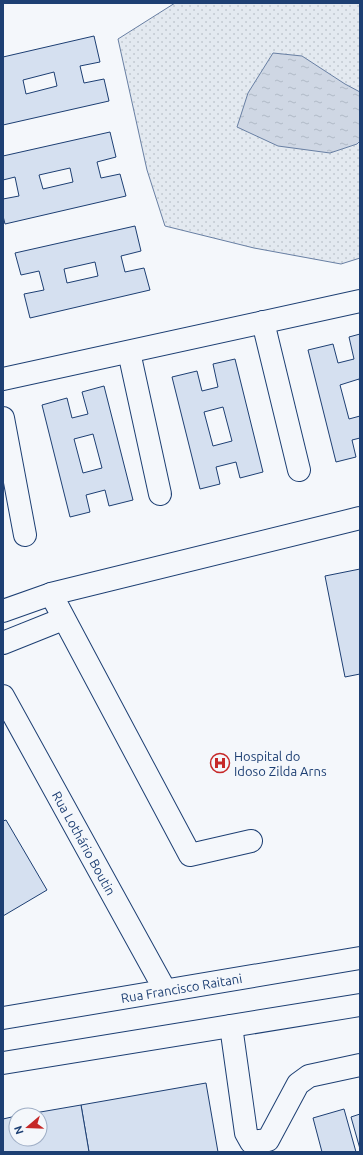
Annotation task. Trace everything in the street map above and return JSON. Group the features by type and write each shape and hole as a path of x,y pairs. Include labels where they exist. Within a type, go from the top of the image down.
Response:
{"street":[{"path":"3,379 360,301"},
{"path":"263,322 299,470"},
{"path":"128,352 160,494"},
{"path":"3,418 25,535"},
{"path":"3,611 51,594 360,518"},
{"path":"51,594 190,855 251,841"},
{"path":"3,642 64,619"},
{"name":"Rua Lothário Boutin","path":"3,696 165,990"},
{"name":"Rua Francisco Raitani","path":"3,1018 360,958"},
{"path":"3,1063 360,1005"},
{"path":"231,1026 246,1133 251,1142 268,1140 298,1084 309,1076 360,1065"}],"shaded area":[{"path":"175,3 360,3 360,258 341,264 254,248 165,226 147,170 118,39"}],"water":[{"path":"273,53 302,56 360,92 360,141 357,144 330,153 278,146 237,127 248,93"}],"building":[{"path":"94,36 100,62 80,66 84,83 104,79 109,101 3,125 3,57","holes":["54,72 57,86 26,94 23,80"]},
{"path":"110,132 116,157 97,162 101,178 120,174 126,196 5,224 3,216 3,199 19,196 15,177 3,180 3,156","holes":["70,168 73,182 43,189 39,175"]},
{"path":"135,226 141,251 121,256 125,272 144,268 150,290 30,318 24,294 44,290 39,271 21,275 15,253","holes":["95,262 98,276 67,283 64,269"]},
{"path":"360,334 360,383 359,379 340,385 349,419 360,416 360,438 352,440 356,457 336,462 308,350 333,344 338,363 354,359 349,337"},
{"path":"235,359 263,472 240,478 236,462 216,467 220,484 200,489 172,377 197,371 202,391 218,387 213,364","holes":["223,407 232,441 213,446 204,412"]},
{"path":"104,386 133,500 109,506 105,490 86,495 90,512 70,517 42,405 67,398 72,418 88,414 82,392","holes":["93,434 102,468 83,473 74,439"]},
{"path":"360,569 360,674 345,677 325,576"},
{"path":"6,820 47,890 3,916 3,821"},
{"path":"206,1083 218,1152 89,1152 81,1105"},
{"path":"81,1105 89,1152 3,1152 3,1119 8,1118 8,1147 48,1147 48,1111"},
{"path":"344,1109 356,1152 322,1152 313,1118"},
{"path":"360,1114 360,1149 351,1117"}],"place":[{"name":"Hospital do Idoso Zilda Arns","path":"220,763"}]}
